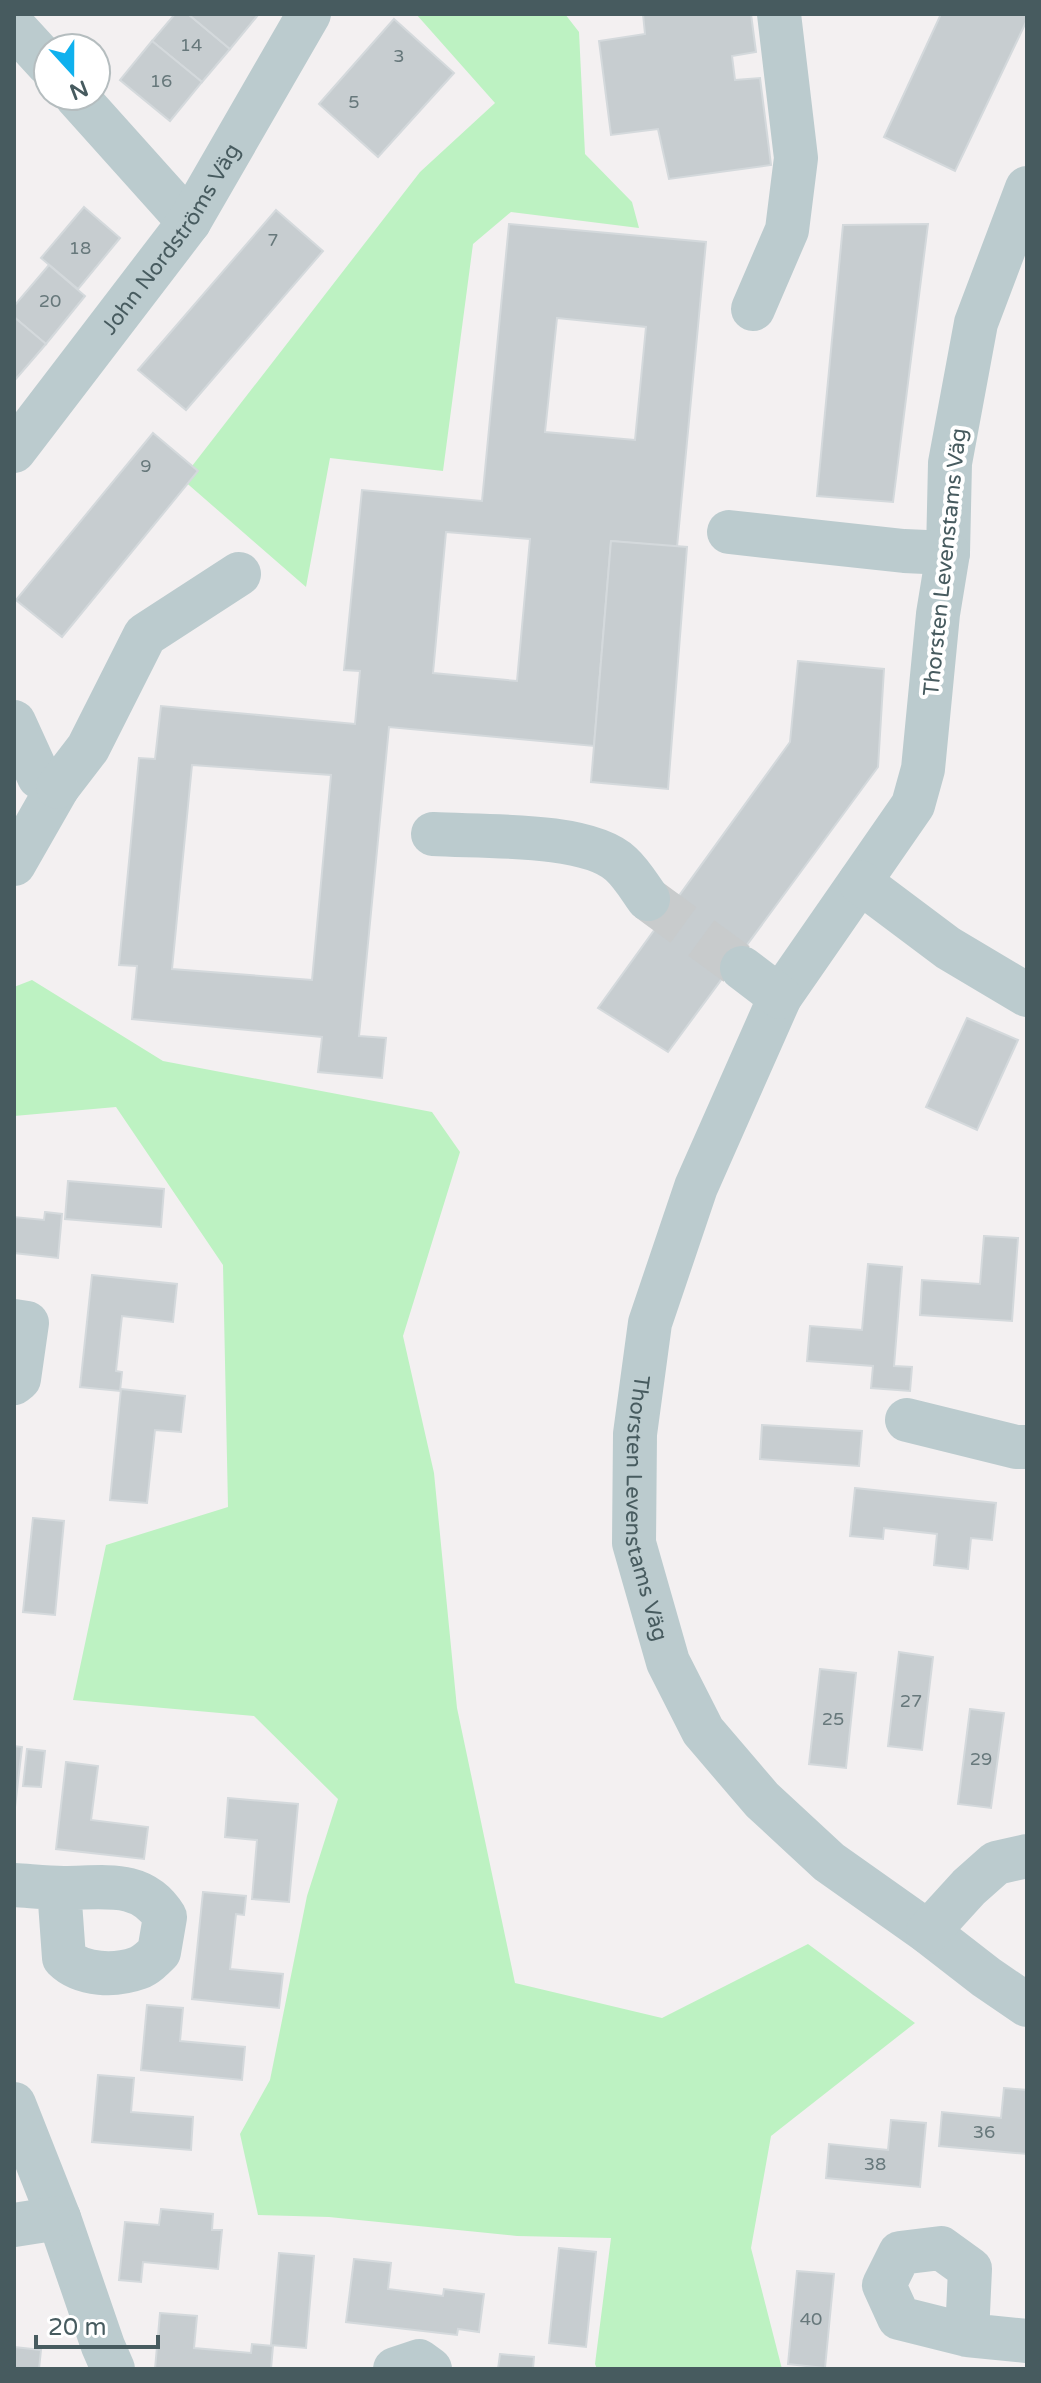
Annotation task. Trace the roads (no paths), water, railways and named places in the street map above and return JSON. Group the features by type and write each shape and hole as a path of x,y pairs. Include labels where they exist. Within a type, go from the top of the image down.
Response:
{"street":[{"name":"John Nordströms Väg","path":"14,451 189,222 309,14"},
{"path":"753,309 787,230 796,158 779,14"},
{"path":"14,27 32,47"},
{"path":"90,112 189,222"},
{"name":"Thorsten Levenstams Väg","path":"1027,188 1007,295 976,323 950,463 948,553 938,614 923,769 913,805 780,997 696,1187 650,1323 635,1434 634,1543 668,1662 703,1731 762,1800 829,1862 1027,2005"},
{"path":"729,532 948,553"},
{"path":"14,864 58,787 88,748 145,635 239,574"},
{"path":"14,722 39,777 58,787"},
{"path":"433,834 566,841 591,846 621,863 648,899"},
{"path":"860,882 948,948 1027,995"},
{"path":"742,968 780,997"},
{"path":"14,1321 27,1323 19,1379 14,1383"},
{"path":"907,1420 1016,1447 1027,1447"},
{"path":"928,1932 996,1863 1027,1856"},
{"path":"14,1885 59,1888"},
{"path":"14,2104 113,2369"},
{"path":"14,2225 59,2218"},
{"path":"967,2335 1027,2341"},
{"path":"395,2369 419,2361 430,2369"}],"tunnel":[{"path":"648,899 742,968"}]}
